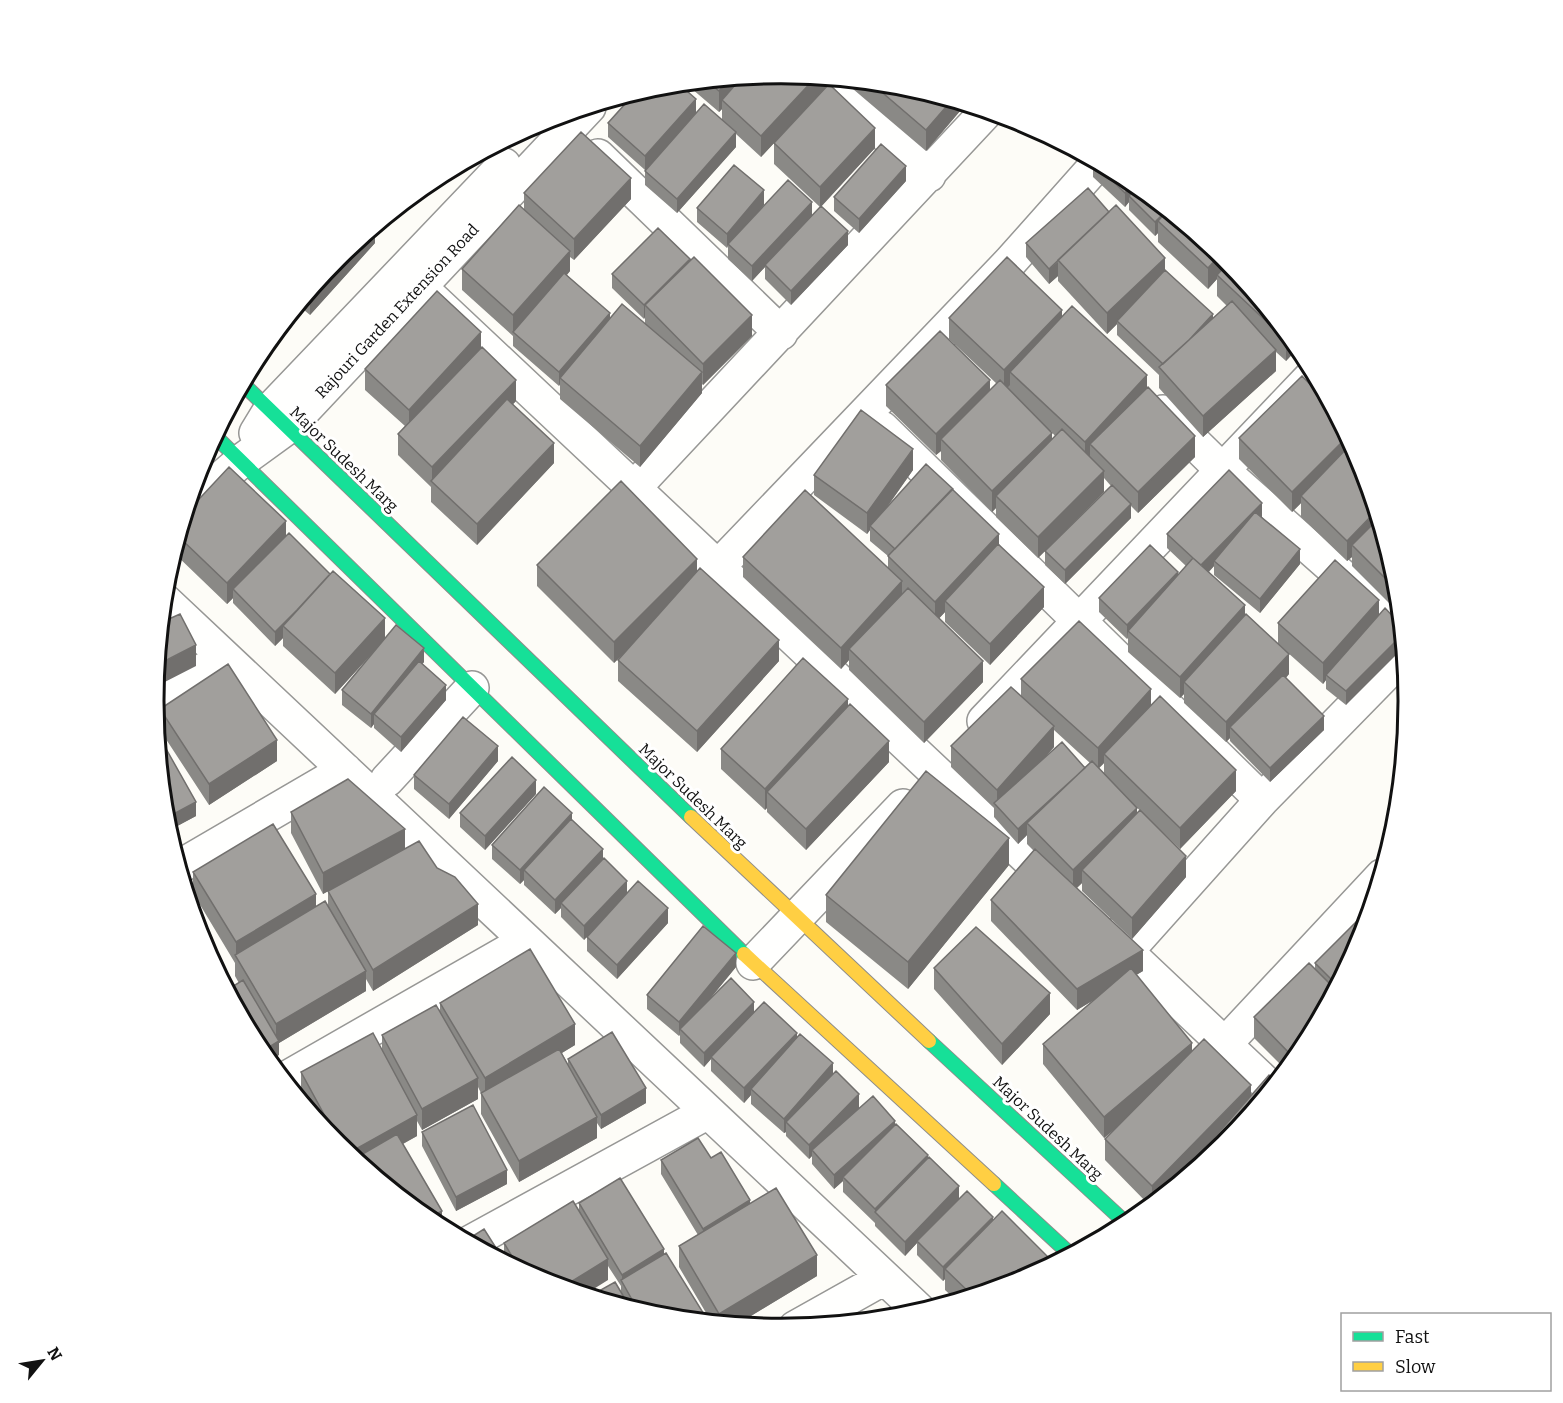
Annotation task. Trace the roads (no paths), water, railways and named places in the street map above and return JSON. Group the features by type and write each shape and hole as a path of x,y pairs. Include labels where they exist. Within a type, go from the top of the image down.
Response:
{"street":[{"path":"832,86 929,175"},
{"path":"634,488 981,117"},
{"path":"571,121 781,333"},
{"name":"Rajouri Garden Extension Road","path":"199,498 241,461 279,418 561,125"},
{"name":"Rajouri Garden Extension Road","path":"279,418 420,287 562,125"},
{"path":"717,567 1010,262 1093,169"},
{"path":"1010,262 1036,287"},
{"path":"420,287 1266,1083"},
{"path":"753,963 1308,380"},
{"name":"Major Sudesh Marg","path":"249,390 796,918 1120,1218"},
{"path":"1146,395 1222,470 1394,622"},
{"path":"865,412 1262,800"},
{"path":"221,442 753,963 1065,1250"},
{"path":"171,607 913,1304"},
{"path":"164,692 225,658"},
{"path":"1126,952 1262,800 1398,661"},
{"path":"387,780 472,688"},
{"path":"186,863 345,770"},
{"path":"1225,1044 1367,896"},
{"path":"291,1075 526,941"},
{"path":"477,1238 708,1112"},
{"path":"812,1318 884,1278"}]}
